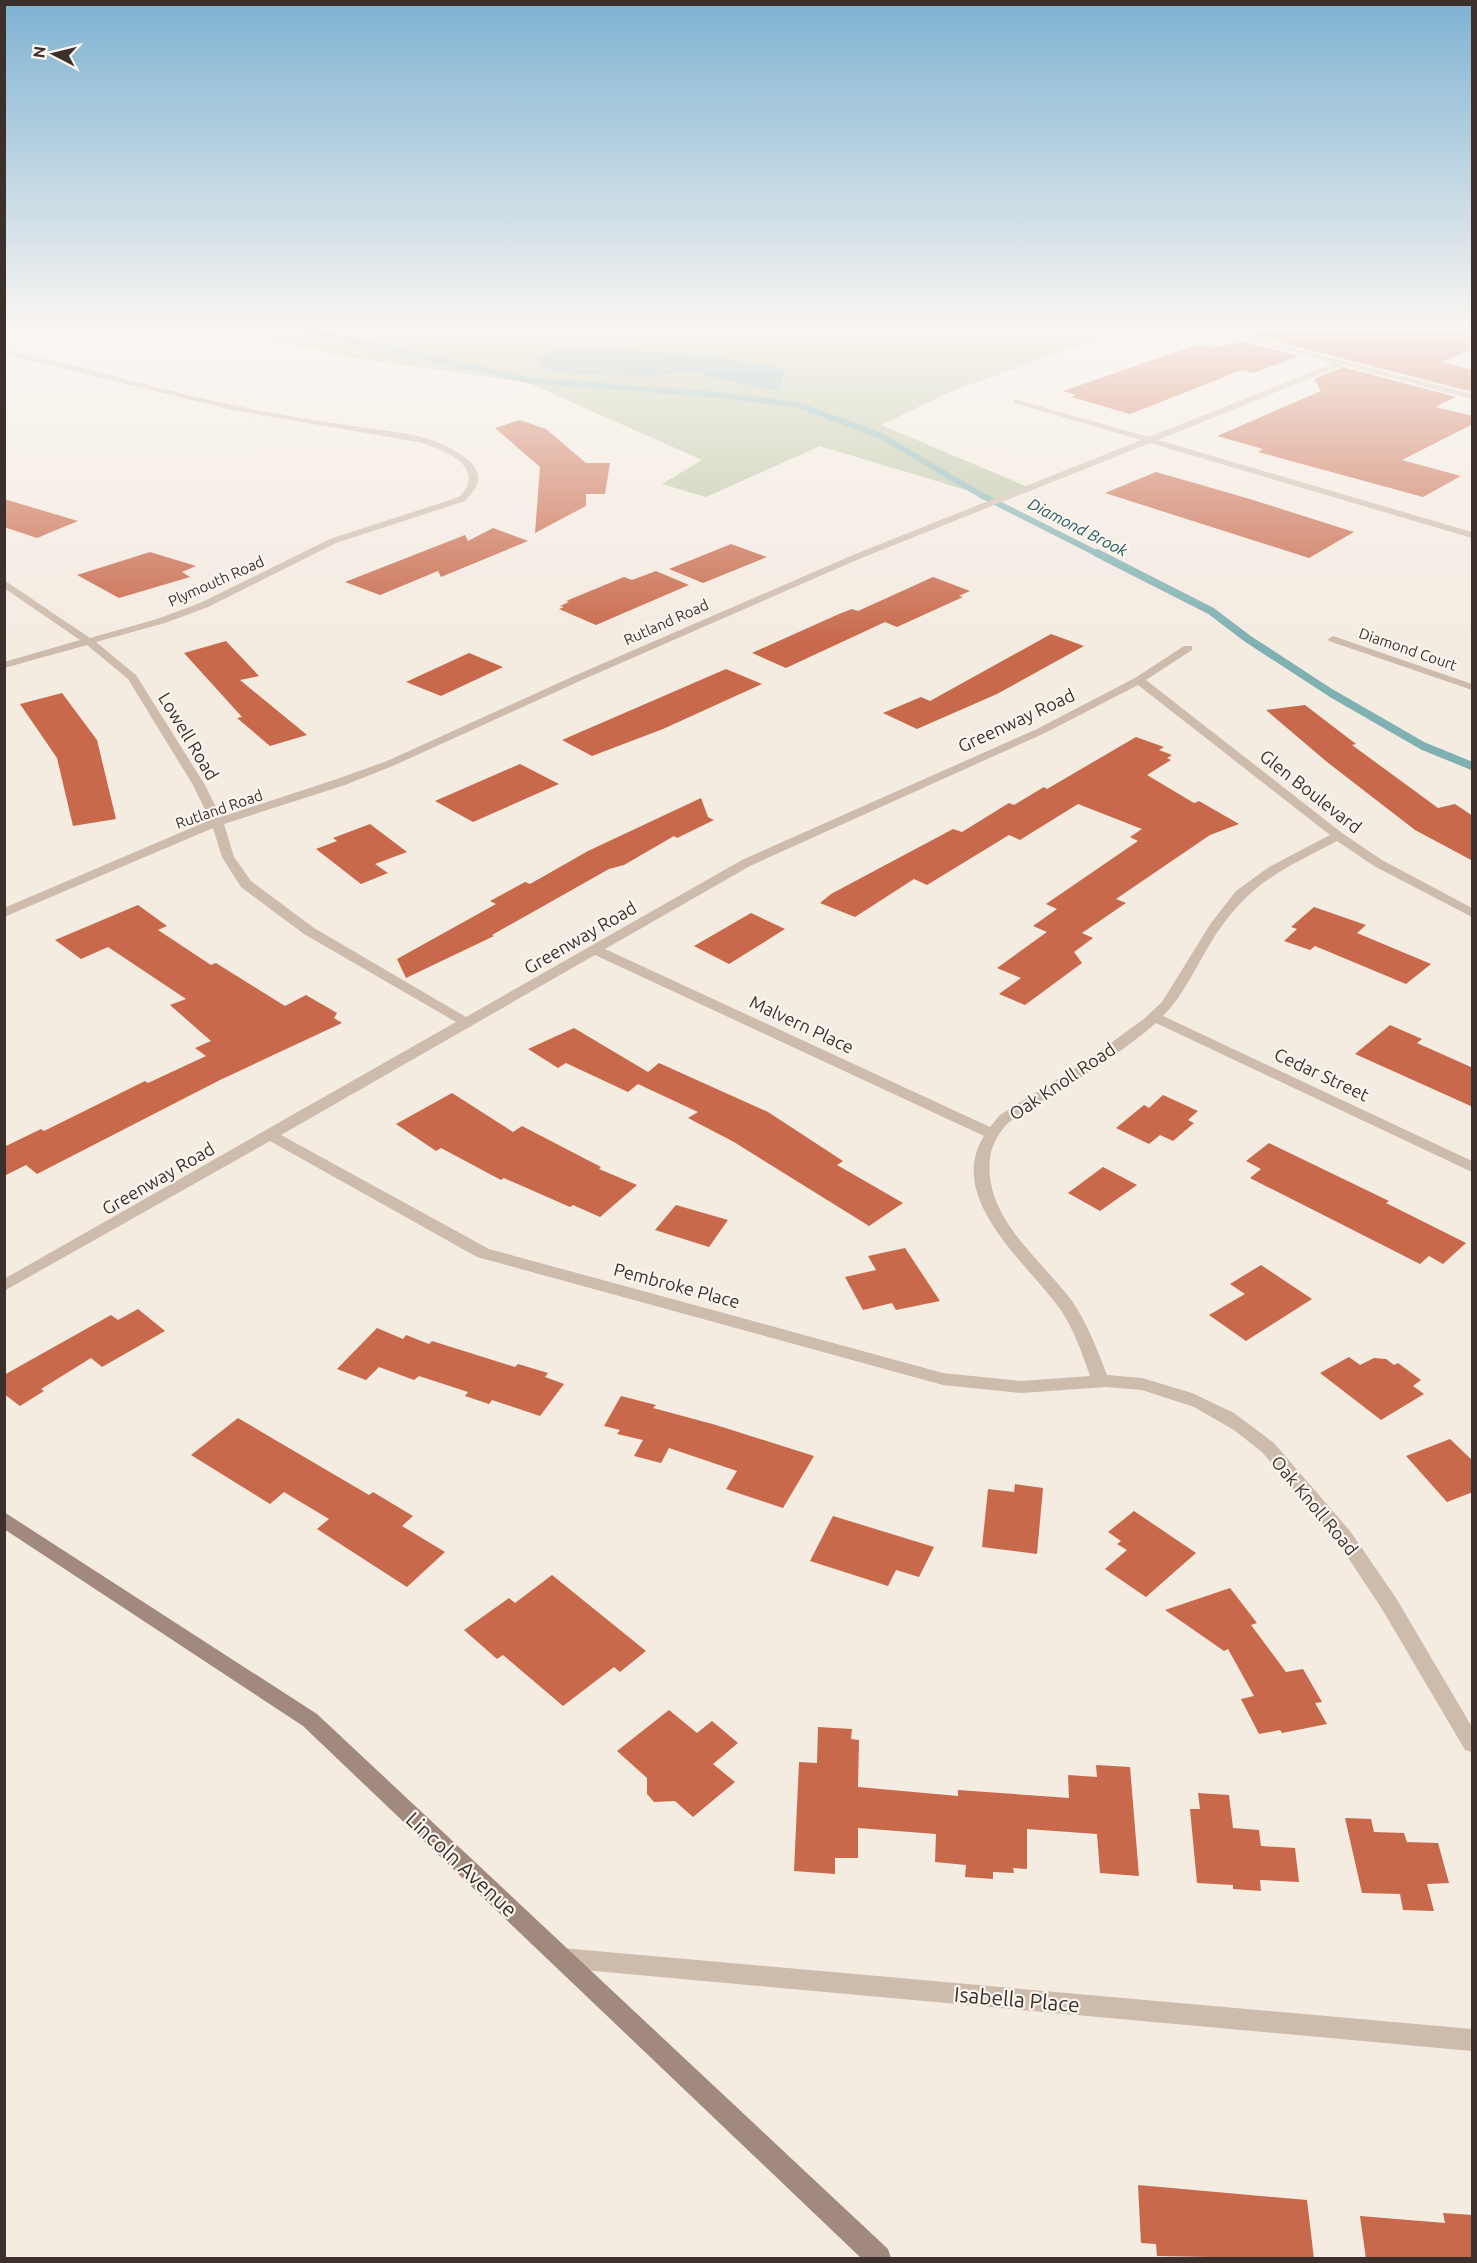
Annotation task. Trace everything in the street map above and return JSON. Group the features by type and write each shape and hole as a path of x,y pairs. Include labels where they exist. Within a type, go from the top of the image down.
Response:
{"main road":[{"name":"Lincoln Avenue","path":"4,1519 309,1720 879,2259"}],"street":[{"name":"Plymouth Road","path":"4,664 204,605 333,541 462,499 476,484 477,477 473,470 451,453 428,442 370,432"},
{"path":"1123,432 1473,535"},
{"name":"Rutland Road","path":"4,913 217,822 330,786 391,763 723,614 960,514 1167,432"},
{"name":"Lowell Road","path":"4,584 88,641 132,677 200,785 217,822 228,857 246,884 309,931 466,1023"},
{"name":"Diamond Court","path":"1333,639 1473,687"},
{"name":"Greenway Road","path":"4,1286 746,863 1041,731 1139,680 1188,648"},
{"name":"Glen Boulevard","path":"1139,680 1338,836 1378,863 1473,914"},
{"name":"Oak Knoll Road","path":"1338,836 1275,869 1252,884 1231,905 1167,1004 1155,1017 1128,1038 1005,1119 992,1134 982,1154 981,1178 988,1200 1006,1234 1066,1305 1086,1340 1100,1379 1143,1384 1184,1396 1220,1413 1255,1435 1306,1490 1357,1555 1473,1744"},
{"name":"Malvern Place","path":"596,950 992,1134"},
{"name":"Cedar Street","path":"1155,1017 1473,1167"},
{"name":"Pembroke Place","path":"270,1135 483,1252 944,1379 994,1386 1046,1386 1100,1379"},
{"name":"Isabella Place","path":"562,1959 1473,2040"}],"green space":[{"path":"638,432 897,432 1028,487 996,499 820,446 706,497 662,484 702,460"}],"building":[{"path":"499,432 549,432 586,463 610,463 605,494 586,494 586,506 535,533 540,467"},
{"path":"1227,432 1458,432 1402,460 1461,476 1423,497 1258,452 1263,449 1217,436"},
{"path":"1156,472 1354,532 1309,558 1105,493"},
{"path":"4,499 78,521 37,538 4,527"},
{"path":"493,528 528,541 441,577 438,571 380,595 345,582 465,535 468,541"},
{"path":"731,544 767,557 703,583 669,569"},
{"path":"150,552 196,566 182,572 190,577 119,598 77,575"},
{"path":"656,571 689,585 596,625 559,609 564,607 560,606 569,602 566,601 624,577 632,580"},
{"path":"933,577 970,591 959,596 963,597 897,627 885,622 786,668 752,653 839,614 852,609 858,611"},
{"path":"1051,634 1084,646 997,694 917,729 883,713 921,697 930,701"},
{"path":"226,641 259,676 240,680 307,735 270,746 237,718 242,717 184,653"},
{"path":"469,653 503,667 441,696 406,682"},
{"path":"726,669 762,684 663,729 592,756 562,740"},
{"path":"62,693 97,740 116,819 73,826 57,758 20,704"},
{"path":"1305,705 1356,744 1352,745 1438,808 1455,804 1473,816 1473,861 1415,830 1327,762 1266,710"},
{"path":"1136,737 1164,747 1159,750 1172,755 1167,758 1171,760 1147,775 1194,803 1199,801 1239,824 1210,835 1116,899 1126,903 1082,933 1093,938 1074,952 1082,963 1025,1005 999,994 1021,978 997,968 1047,932 1033,926 1057,909 1046,904 1138,841 1130,837 1142,829 1078,804 1020,840 1009,835 927,885 914,879 855,917 820,903 831,894 953,829 962,832 1009,803 1014,805 1044,787 1047,789"},
{"path":"520,764 559,784 473,822 435,801"},
{"path":"701,798 708,817 714,820 677,838 674,836 624,865 609,869 492,935 494,936 406,978 397,959 496,904 490,901 525,882 530,884 588,851"},
{"path":"370,824 407,852 375,864 388,873 361,884 316,849 337,841 333,838"},
{"path":"138,905 167,926 158,930 211,965 216,963 285,1006 306,995 337,1013 334,1018 342,1023 220,1080 37,1174 26,1165 4,1176 4,1147 41,1129 44,1131 145,1081 148,1083 206,1056 195,1048 211,1041 170,1005 186,999 108,947 81,959 55,940"},
{"path":"1314,907 1366,925 1357,933 1431,964 1406,984 1315,946 1310,950 1284,941 1297,929 1291,927"},
{"path":"751,913 785,929 729,964 694,946"},
{"path":"1390,1025 1422,1039 1417,1043 1473,1068 1473,1107 1355,1054"},
{"path":"574,1028 648,1072 659,1063 768,1112 843,1161 837,1165 903,1203 869,1226 734,1142 688,1118 698,1112 638,1084 628,1092 566,1063 558,1068 528,1049"},
{"path":"452,1093 513,1132 522,1126 601,1167 599,1169 637,1185 600,1217 573,1205 570,1207 504,1178 501,1180 441,1148 436,1151 396,1124"},
{"path":"1163,1095 1198,1111 1188,1120 1194,1123 1173,1141 1160,1135 1149,1144 1116,1128 1144,1105 1149,1108"},
{"path":"1269,1143 1389,1201 1386,1203 1466,1243 1443,1264 1429,1256 1420,1264 1250,1178 1261,1169 1246,1161"},
{"path":"1103,1167 1137,1185 1100,1211 1068,1193"},
{"path":"676,1205 728,1220 709,1247 655,1230"},
{"path":"905,1248 940,1301 896,1310 892,1303 863,1310 845,1277 876,1270 868,1256"},
{"path":"1261,1265 1312,1299 1246,1341 1209,1315 1245,1294 1230,1284"},
{"path":"138,1309 165,1331 102,1367 91,1358 41,1389 44,1391 20,1406 4,1394 4,1375 111,1315 118,1320"},
{"path":"377,1328 403,1339 406,1335 429,1344 432,1341 515,1367 518,1364 548,1373 545,1377 564,1384 540,1416 492,1400 489,1404 465,1396 468,1392 419,1376 414,1380 379,1367 366,1380 337,1369"},
{"path":"1349,1357 1360,1365 1374,1358 1386,1359 1394,1365 1398,1363 1421,1380 1413,1386 1424,1394 1381,1420 1320,1373"},
{"path":"621,1396 656,1405 653,1408 814,1456 783,1508 726,1489 737,1471 669,1448 661,1463 634,1456 643,1440 617,1434 620,1430 604,1426"},
{"path":"238,1418 369,1495 373,1492 413,1516 402,1526 445,1552 407,1587 317,1529 329,1519 284,1492 270,1504 191,1455"},
{"path":"1450,1439 1473,1461 1473,1492 1447,1502 1406,1456"},
{"path":"1015,1484 1043,1488 1037,1554 982,1547 988,1489 1014,1492"},
{"path":"1134,1511 1196,1553 1146,1597 1105,1569 1127,1550 1117,1544 1121,1541 1108,1532"},
{"path":"833,1516 934,1547 919,1577 896,1570 888,1586 810,1561"},
{"path":"552,1575 646,1651 620,1672 614,1667 563,1706 503,1655 497,1659 464,1630 509,1598 515,1603"},
{"path":"1230,1588 1257,1623 1251,1625 1286,1672 1303,1669 1322,1702 1315,1703 1327,1724 1282,1733 1280,1730 1259,1734 1241,1699 1254,1696 1228,1649 1224,1651 1165,1610"},
{"path":"669,1710 697,1733 712,1721 738,1743 713,1764 735,1782 693,1817 675,1801 654,1802 647,1794 647,1778 617,1751"},
{"path":"818,1727 852,1729 851,1739 859,1740 858,1787 958,1796 958,1790 1069,1798 1068,1775 1097,1777 1096,1765 1130,1767 1139,1876 1100,1873 1097,1834 1027,1829 1027,1869 1013,1868 1014,1873 993,1872 993,1879 965,1877 966,1865 935,1862 936,1834 858,1828 858,1858 835,1858 835,1874 794,1871 799,1762 817,1763"},
{"path":"1198,1793 1229,1795 1233,1828 1259,1830 1261,1846 1295,1848 1299,1882 1260,1880 1261,1891 1233,1889 1233,1885 1197,1883 1190,1809 1200,1809"},
{"path":"1345,1818 1371,1819 1374,1832 1404,1833 1407,1842 1438,1843 1449,1883 1427,1884 1434,1911 1403,1910 1400,1894 1362,1893"},
{"path":"1138,2185 1307,2200 1314,2259 1157,2256 1156,2244 1141,2243"},
{"path":"1443,2213 1473,2215 1473,2259 1366,2259 1360,2216 1445,2223"}],"waterway":[{"name":"Diamond Brook","path":"869,432 881,436 981,495 1100,555"},
{"name":"Diamond Brook","path":"1097,553 1211,611 1248,639 1331,693 1423,746 1472,766"}]}
